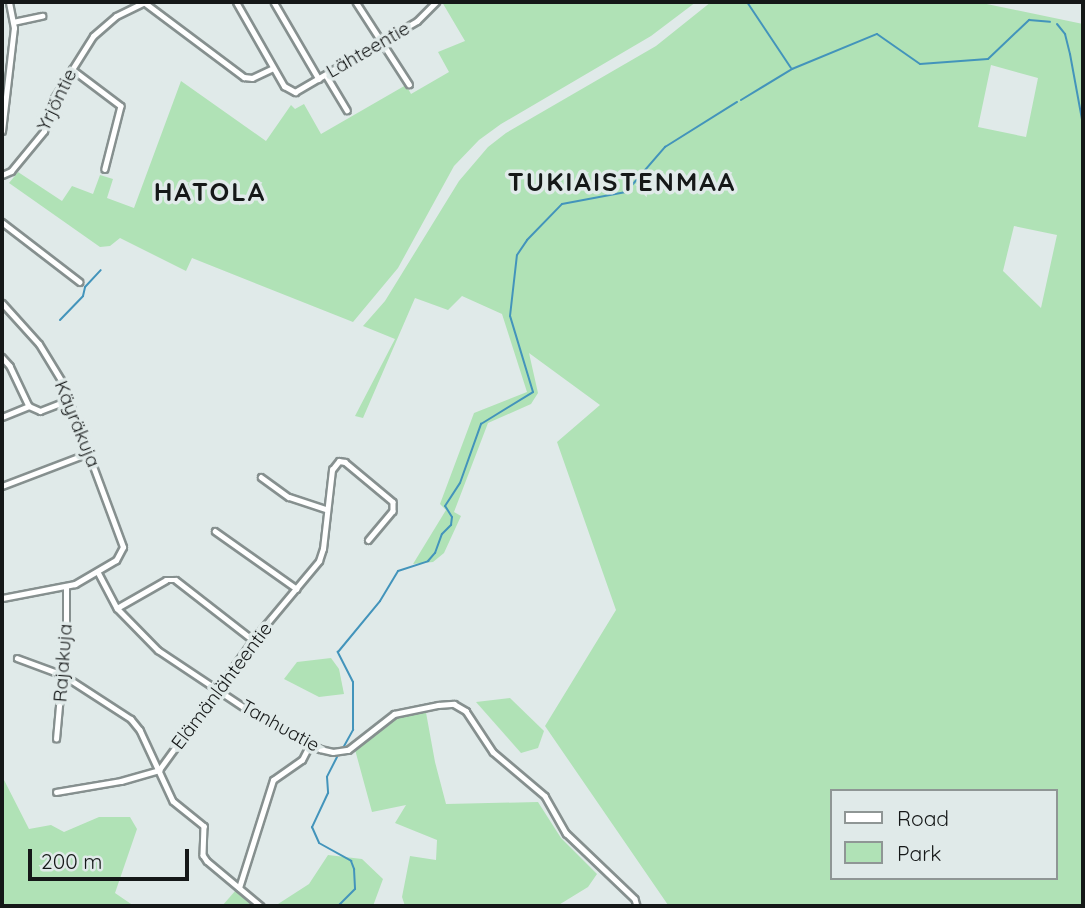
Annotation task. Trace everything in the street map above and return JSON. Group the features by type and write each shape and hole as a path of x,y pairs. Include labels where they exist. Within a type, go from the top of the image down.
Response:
{"street":[{"path":"2,131 13,22 9,2"},
{"path":"145,2 244,77 256,77 273,68"},
{"name":"Yrjöntie","path":"2,175 11,171 44,131 54,98 97,30 116,16 145,2"},
{"path":"236,2 286,88 295,92"},
{"path":"274,2 319,79"},
{"path":"356,2 409,84"},
{"name":"Lähteentie","path":"295,92 417,21 436,2"},
{"path":"13,22 42,16"},
{"path":"72,69 121,107 105,169"},
{"path":"326,75 347,110"},
{"path":"2,222 80,282"},
{"name":"Käyräkuja","path":"2,303 39,344 69,400 123,544 118,558 98,572"},
{"path":"2,357 10,366 29,406 40,411 69,400"},
{"path":"2,417 29,406"},
{"path":"2,486 89,453"},
{"name":"Elämänlähteentie","path":"56,792 121,781 159,770 253,640 297,589 323,553 332,468 343,461 393,502 393,511 369,540"},
{"path":"261,477 289,497 327,509"},
{"path":"215,531 297,589"},
{"path":"2,598 66,587 98,572"},
{"name":"Tanhuatie","path":"98,572 117,608 158,650 251,712 310,744 333,752 348,750 394,714 454,704 471,717 493,752 545,796 566,833 635,899 637,906"},
{"path":"117,608 166,580 174,579 253,640"},
{"name":"Rajakuja","path":"56,739 63,675 66,587"},
{"path":"17,658 63,675 131,719 141,730 177,807 204,826 203,855 206,861 261,906"},
{"path":"239,888 273,780 302,760 310,744"}],"green space":[{"path":"442,2 696,2 651,36 501,124 479,140 454,166 398,268 353,322 192,258 186,271 120,238 110,246 100,247 9,183 18,172 62,201 72,186 93,194 100,175 113,179 107,198 134,208 181,81 266,141 291,105 295,109 304,104 321,134 406,85 411,94 449,72 438,52 465,41"},
{"path":"711,2 977,2 1083,24 1083,906 668,905 545,726 616,610 557,442 600,405 529,353 538,393 531,404 488,423 454,512 461,516 444,553 433,562 413,564 446,510 440,504 474,413 527,392 502,314 462,296 448,310 415,298 363,418 355,416 395,339 363,326 385,301 459,181 488,147 506,133 656,46","holes":["991,65 1038,78 1026,137 978,127","1014,226 1057,235 1041,308 1003,271"]},
{"path":"331,658 339,669 344,694 319,697 284,679 297,662"},
{"path":"510,698 544,731 538,748 521,753 476,702"},
{"path":"425,707 446,804 538,802 561,838 597,874 588,887 557,906 405,906 402,897 410,856 436,860 437,840 395,823 406,805 372,812 354,746 394,714"},
{"path":"2,776 29,829 51,825 64,832 99,817 130,817 137,829 115,893 134,906 2,906"},
{"path":"328,855 362,859 383,879 373,906 280,906 278,904 309,884"},
{"path":"236,890 256,906 222,906"}],"waterway":[{"path":"747,2 791,68"},
{"path":"741,100 792,69 877,34 920,64 988,59 1029,20 1050,22"},
{"path":"1057,24 1065,34 1083,125"},
{"path":"343,748 353,730 353,682 338,652 380,601 398,571 428,561 435,553 442,534 451,525 452,517 445,506 460,483 481,424 533,392 510,316 517,255 527,240 562,204 626,192 665,147 737,102"},
{"path":"60,320 83,296 85,287 101,270"},
{"path":"337,757 327,777 328,793 312,827 319,843 351,861 354,869 355,889 338,906"}],"district":[{"name":"TUKIAISTENMAA","path":"622,182"},
{"name":"HATOLA","path":"210,192"}]}
